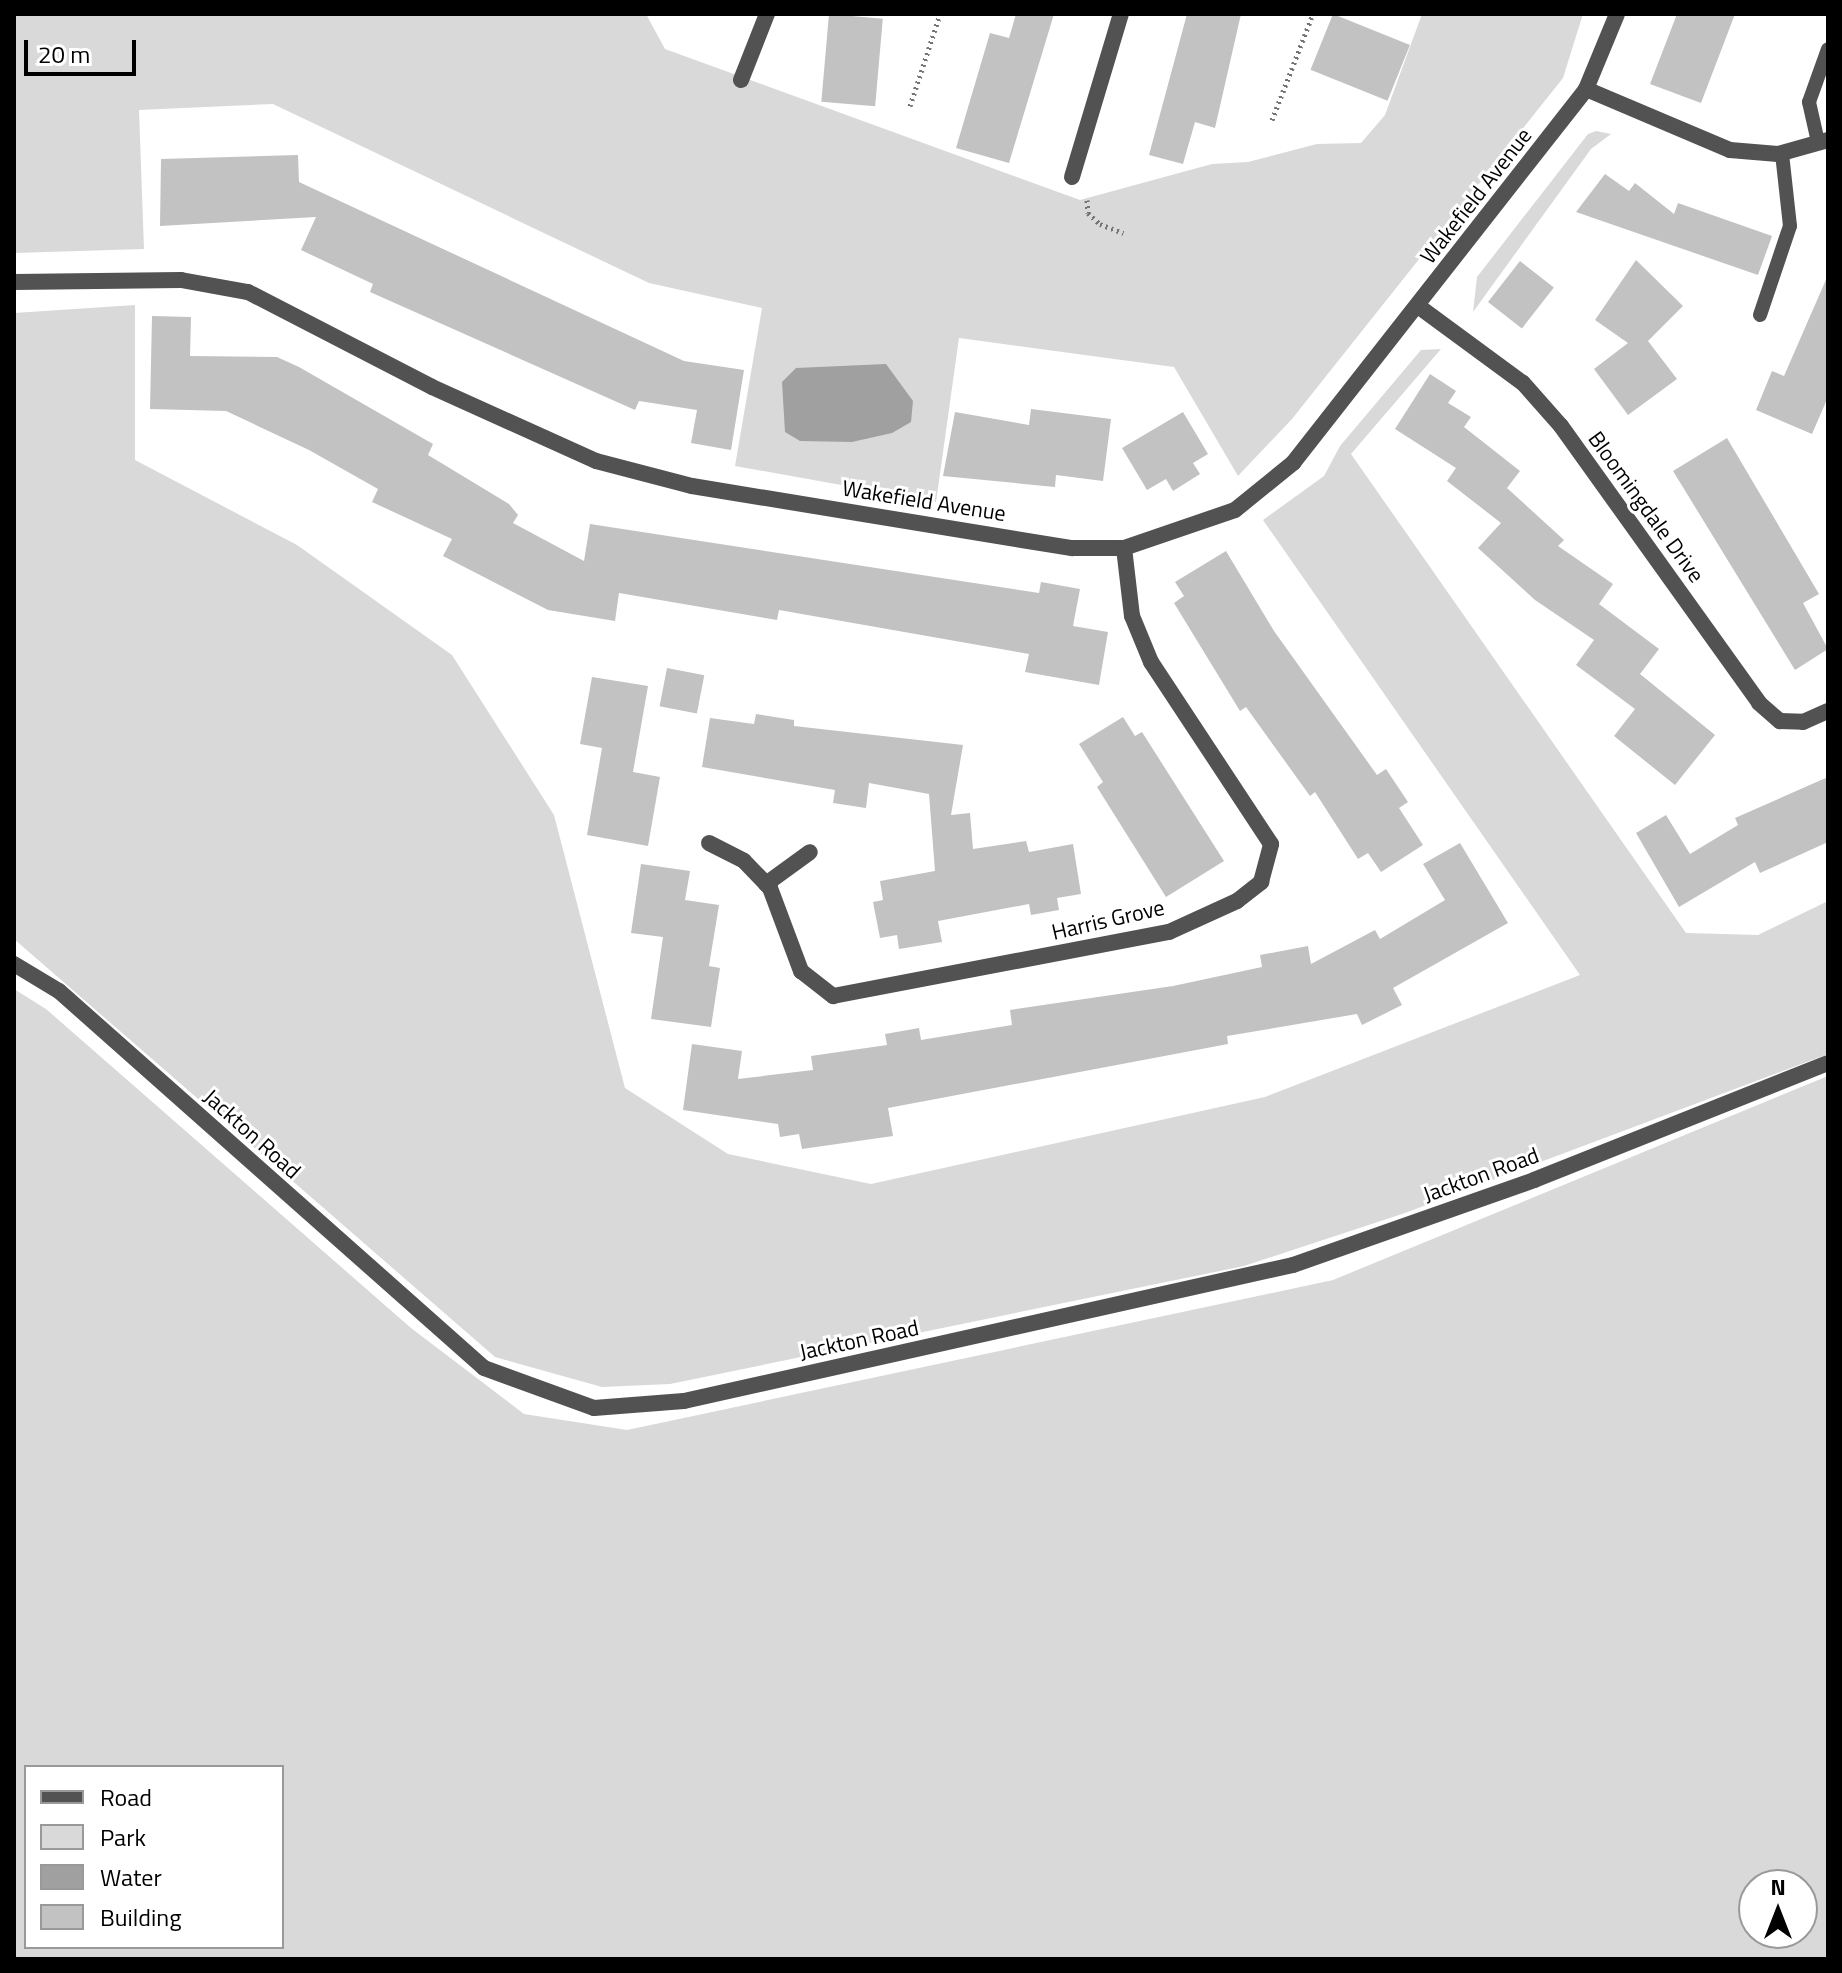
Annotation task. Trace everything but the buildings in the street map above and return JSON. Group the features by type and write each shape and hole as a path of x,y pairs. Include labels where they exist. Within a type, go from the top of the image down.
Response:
{"street":[{"path":"741,80 767,14"},
{"path":"1072,177 1121,14"},
{"name":"Wakefield Avenue","path":"14,282 181,280 248,292 432,387 596,461 692,486 1072,548 1124,548 1235,510 1293,463 1586,89 1617,14"},
{"path":"1586,89 1730,150 1782,153 1823,141"},
{"name":"Bloomingdale Drive","path":"1418,306 1523,383 1561,426 1759,703 1780,721 1803,722 1828,711"},
{"name":"Harris Grove","path":"709,843 744,861 766,884 801,971 819,990 854,996 1169,932 1237,901 1261,882 1271,844 1151,662 1132,616 1124,548"},
{"path":"766,884 810,852"},
{"name":"Jackton Road","path":"14,964 59,991 484,1368 594,1408 684,1401 1293,1265 1534,1180 1828,1063"}],"lane":[{"path":"1823,141 1809,102 1828,49"},
{"path":"1760,315 1790,226 1782,153"}],"path":[{"path":"910,106 940,14"},
{"path":"1272,120 1313,14"},
{"path":"1072,177 1086,189 1088,213 1123,233"}],"green space":[{"path":"14,14 646,14 665,49 1080,200 1212,164 1248,162 1317,144 1361,143 1385,115 1422,14 1583,14 1563,78 1292,419 1238,476 1174,367 959,338 936,502 735,466 762,308 649,283 273,104 139,110 144,249 14,253"},
{"path":"1596,131 1611,134 1591,149 1473,312 1477,277 1588,134"},
{"path":"135,305 135,460 297,545 452,655 554,815 625,1088 728,1154 871,1184 1265,1097 1580,975 1263,520 1324,476 1340,446 1421,350 1441,349 1351,454 1686,933 1758,935 1828,901 1828,1054 1405,1213 1244,1266 670,1384 602,1387 495,1357 14,939 14,313"},
{"path":"14,989 46,1009 411,1328 524,1414 627,1430 1333,1280 1828,1076 1828,1959 14,1959"}],"water":[{"path":"886,364 913,401 911,422 892,433 852,442 800,441 785,432 782,382 796,368"}]}
